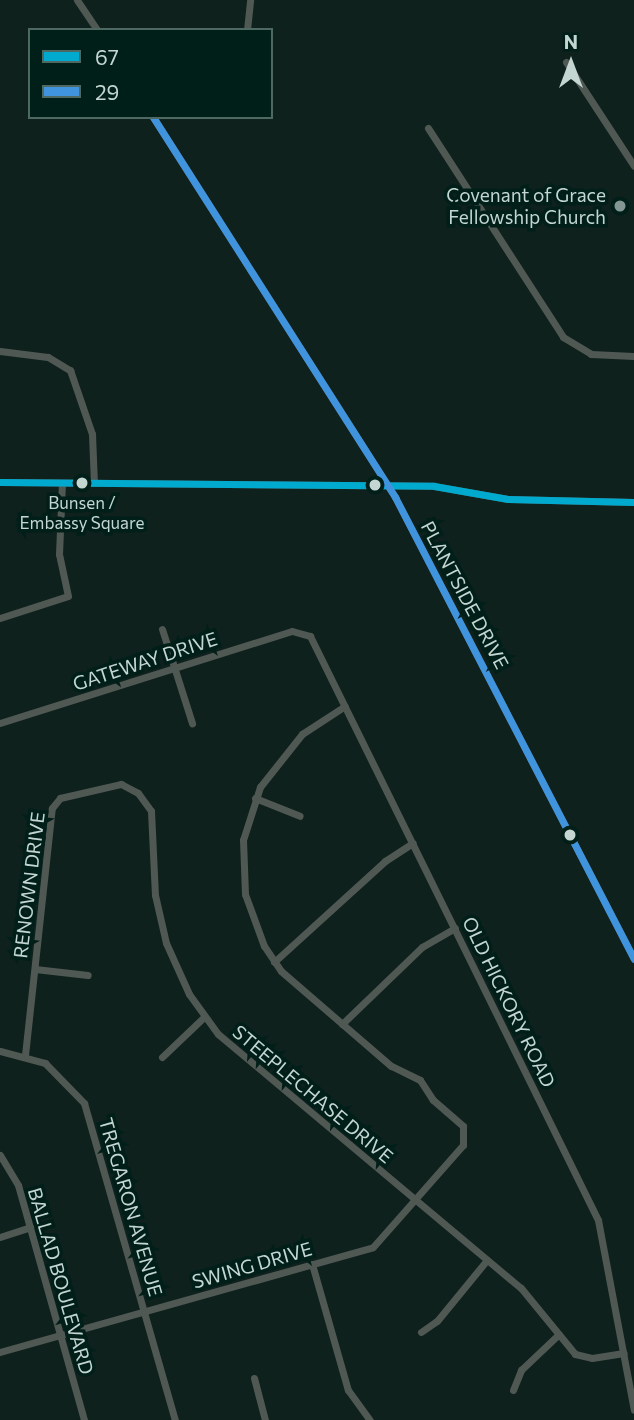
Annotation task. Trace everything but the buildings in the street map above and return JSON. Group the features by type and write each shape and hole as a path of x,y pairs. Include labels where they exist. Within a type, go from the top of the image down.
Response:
{"street":[{"path":"77,0 96,28"},
{"path":"247,28 250,0"},
{"path":"566,62 634,166"},
{"name":"PLANTSIDE DRIVE","path":"154,119 387,486 481,656 634,959"},
{"path":"428,128 563,337 591,354 634,356"},
{"path":"0,351 48,357 70,370 92,434 94,483"},
{"path":"0,482 434,485 508,499 634,502"},
{"path":"0,618 68,596 59,554 62,483"},
{"path":"162,629 192,723"},
{"name":"GATEWAY DRIVE","path":"0,723 300,630"},
{"name":"OLD HICKORY ROAD","path":"300,630 310,636 598,1220 634,1410"},
{"path":"345,706 285,750 255,798 243,840 243,880 249,909 274,962 342,1024 422,947 455,928"},
{"name":"RENOWN DRIVE","path":"25,1055 52,808 60,797 94,786"},
{"name":"STEEPLECHASE DRIVE","path":"94,786 127,786 152,811 159,918 175,966 204,1017 263,1075 521,1288 559,1334 583,1357 624,1353"},
{"path":"255,798 300,816"},
{"path":"274,962 385,862 413,843"},
{"path":"34,969 88,975"},
{"path":"162,1057 204,1017"},
{"name":"SWING DRIVE","path":"0,1352 60,1332 144,1312 378,1244 417,1202 466,1137 420,1080 398,1071 342,1024"},
{"name":"TREGARON AVENUE","path":"0,1051 25,1055 54,1068 84,1103 175,1420"},
{"name":"BALLAD BOULEVARD","path":"0,1155 15,1175 84,1420"},
{"path":"0,1237 30,1227"},
{"path":"421,1332 438,1321 487,1260"},
{"path":"313,1264 348,1390 370,1420"},
{"path":"513,1390 521,1370 559,1334"},
{"path":"254,1378 265,1420"}],"transit line":[{"name":"29","path":"154,119 395,497 634,959"},
{"name":"67","path":"0,482 434,486 508,499 634,502"}],"place":[{"name":"Covenant of Grace Fellowship Church","path":"620,206"},
{"name":"Bunsen / Embassy Square","path":"82,483"}]}
